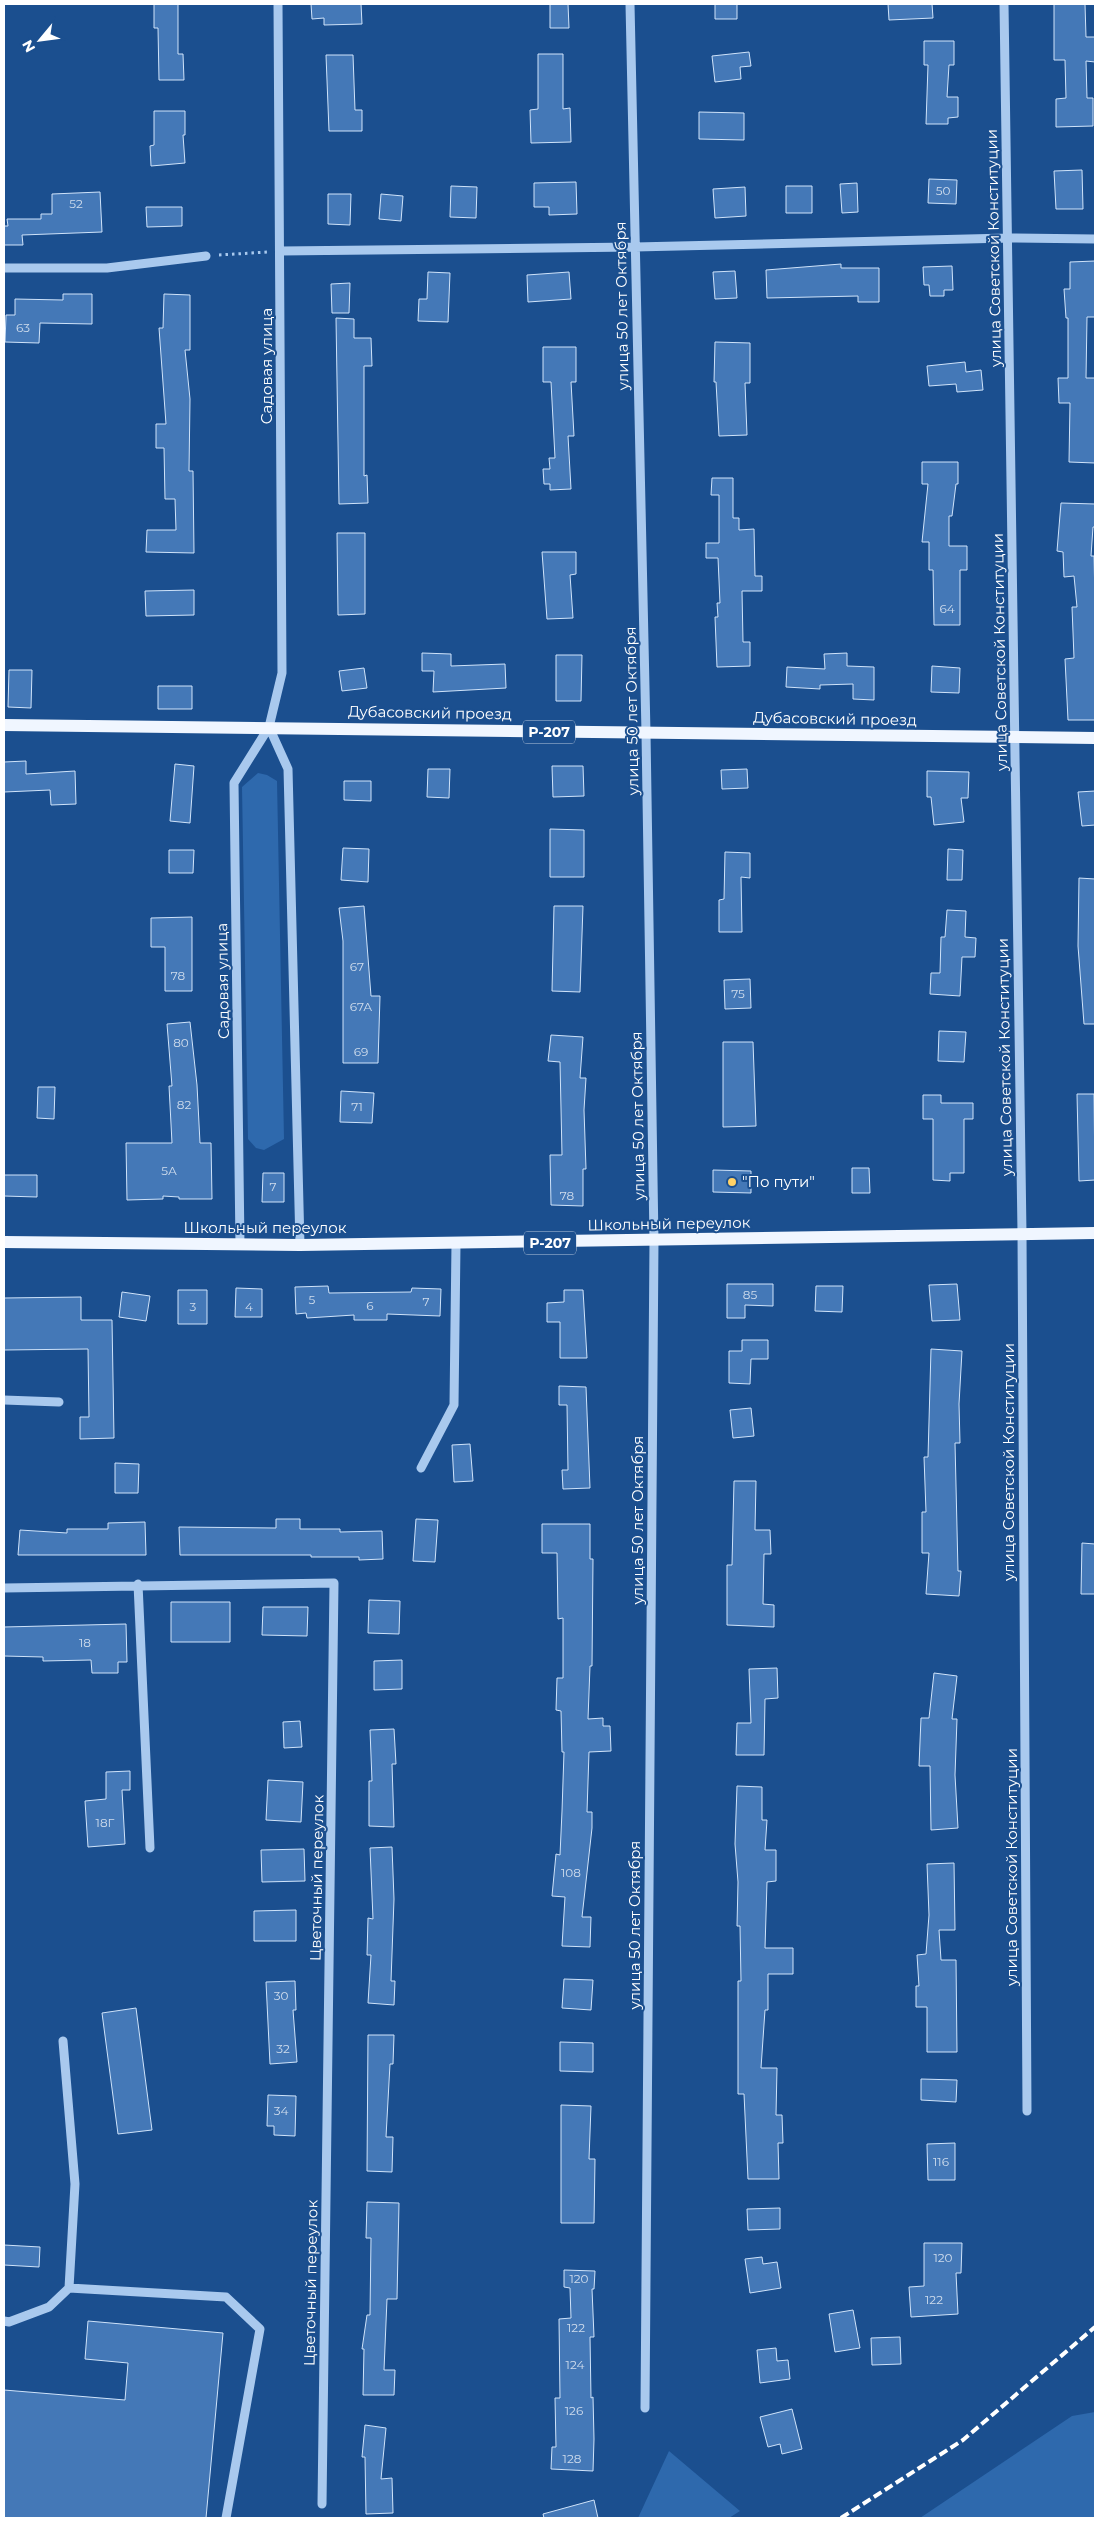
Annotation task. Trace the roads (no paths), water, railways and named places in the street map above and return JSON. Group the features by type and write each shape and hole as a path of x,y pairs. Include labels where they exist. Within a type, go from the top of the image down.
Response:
{"main road":[{"name":"Дубасовский проезд","path":"4,725 1095,738"},
{"name":"Школьный переулок","path":"4,1242 240,1246 1095,1233"}],"street":[{"name":"Садовая улица","path":"240,1246 234,783 268,727 282,673 281,251 278,4"},
{"name":"улица 50 лет Октября","path":"630,4 646,733 654,1241 645,2408"},
{"name":"улица Советской Конституции","path":"1004,4 1022,1234 1027,2111"},
{"path":"281,251 635,247 1008,238 1095,238"},
{"path":"4,268 106,268 206,256"},
{"path":"268,727 288,769 300,1245"},
{"path":"422,1468 454,1405 456,1244"},
{"path":"4,1400 59,1402"},
{"name":"Цветочный переулок","path":"4,1588 138,1584 334,1583 322,2504"},
{"path":"138,1584 150,1848"},
{"path":"4,2321 9,2322 50,2307 69,2288 75,2184 63,2041"},
{"path":"69,2288 226,2296 260,2329 226,2518"}],"railway":[{"path":"841,2518 963,2440 1095,2327"}],"place":[{"name":"\"По пути\"","path":"732,1182"}]}
